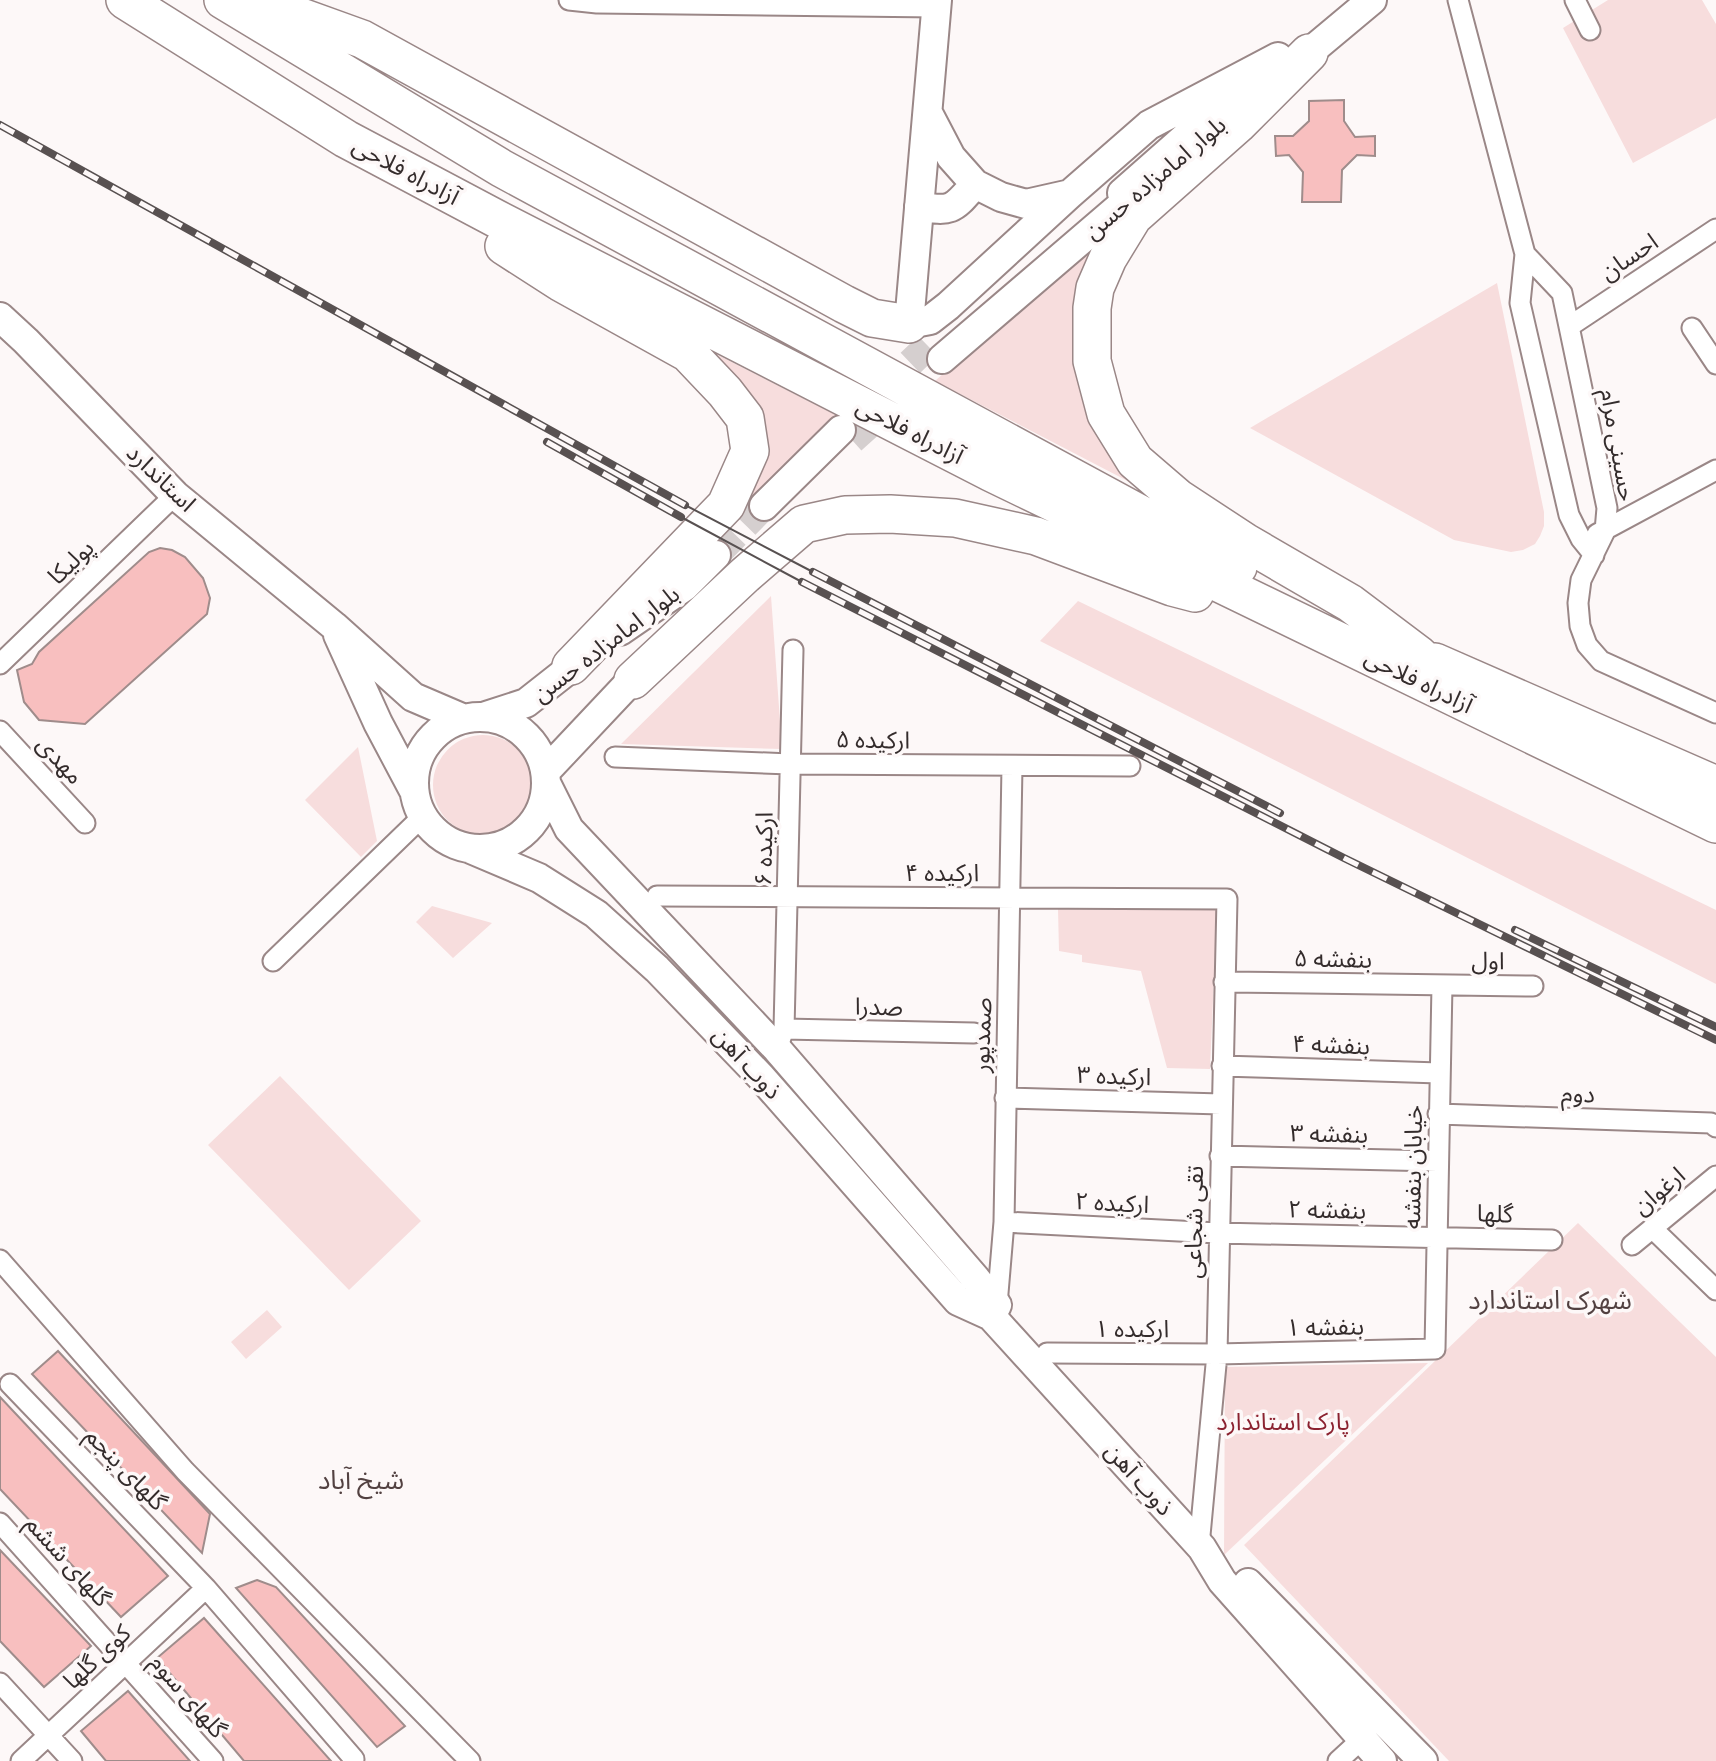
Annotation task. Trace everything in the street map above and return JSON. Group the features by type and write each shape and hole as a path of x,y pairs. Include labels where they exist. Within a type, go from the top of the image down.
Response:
{"highway":[{"name":"آزادراه فلاحی","path":"125,0 346,139 434,186 990,472 1716,824"},
{"name":"آزادراه فلاحی","path":"223,0 501,168 1259,578 1419,655 1716,785"},
{"path":"254,0 305,11 362,39 853,309 927,343"},
{"path":"1293,55 1238,124 1133,217 1108,258 1095,288 1091,321 1092,361 1106,414 1135,461 1178,498 1245,542 1350,604 1419,655"},
{"path":"434,186 479,230 560,282 688,354 725,392 745,418 750,451 726,505 571,666"},
{"path":"633,680 804,524 845,515 890,514 955,518 1037,536 1172,587 1279,614"}],"main road":[{"name":"بلوار امامزاده حسن","path":"927,343 1164,169 1293,55 1345,0"},
{"name":"بلوار امامزاده حسن","path":"1293,55 1371,0"},
{"path":"927,343 919,206 937,4"},
{"path":"927,343 930,320 1149,125 1293,55"},
{"path":"928,113 951,157 975,184 1001,197 1026,204 1070,194"},
{"path":"919,206 939,210 956,207 975,184"},
{"name":"استاندارد","path":"0,317 175,495 334,626 413,697 474,717"},
{"path":"772,511 847,435"},
{"name":"بلوار امامزاده حسن","path":"474,717 526,703 571,666 727,560 682,624 547,778"},
{"name":"استاندارد","path":"334,626 377,723 414,789"},
{"path":"474,717 507,721 526,733 539,750 547,778 543,807 531,826 514,840 493,848 471,849 450,842 432,829 423,816 414,789 415,766 425,745 441,728 474,717"},
{"name":"ذوب آهن","path":"547,778 569,829 781,1039 994,1310 1201,1547 1223,1581 1382,1761"},
{"name":"ذوب آهن","path":"471,849 539,878 596,914 657,969 761,1076 958,1301 994,1310"},
{"path":"761,1076 781,1039"},
{"name":"ذوب آهن","path":"1201,1547 1233,1568 1423,1761"}],"street":[{"path":"569,0 937,4"},
{"name":"حسینی مرام","path":"1458,0 1525,254 1520,303 1569,515 1581,539 1594,555 1605,531 1607,508 1570,326 1562,293 1525,254"},
{"path":"1575,0 1590,30"},
{"name":"احسان","path":"1570,326 1716,229"},
{"path":"1692,328 1716,364"},
{"path":"1581,539 1605,531 1626,517 1716,470"},
{"name":"پولیکا","path":"0,664 175,495"},
{"path":"1594,555 1581,580 1578,603 1580,626 1587,645 1601,661 1716,713"},
{"name":"ارکیده ۶","path":"781,1039 788,897 793,650"},
{"name":"مهدی","path":"0,731 85,823"},
{"name":"ارکیده ۵","path":"615,757 790,764 1130,766"},
{"name":"صمدپور","path":"994,1310 1004,1222 1012,766"},
{"path":"273,961 423,816"},
{"name":"ارکیده ۴","path":"657,896 1227,899"},
{"name":"تقی شجاعی","path":"1201,1547 1217,1354 1227,899"},
{"name":"بنفشه ۵","path":"1224,982 1442,985"},
{"name":"اول","path":"1442,985 1533,986"},
{"name":"خیابان بنفشه","path":"1435,1349 1442,985"},
{"name":"صدرا","path":"781,1039 974,1033"},
{"name":"بنفشه ۴","path":"1222,1066 1439,1073"},
{"name":"ارکیده ۳","path":"1005,1098 1221,1104"},
{"name":"دوم","path":"1438,1114 1711,1124 1716,1127"},
{"name":"بنفشه ۳","path":"1220,1156 1437,1161"},
{"name":"ارغوان","path":"1632,1245 1716,1176"},
{"name":"ارکیده ۲","path":"1004,1222 1218,1233"},
{"path":"1652,1228 1716,1290"},
{"name":"بنفشه ۲","path":"1218,1233 1436,1237"},
{"name":"گلها","path":"1436,1237 1552,1240"},
{"path":"0,1260 185,1471 470,1761"},
{"name":"بنفشه ۱","path":"1217,1354 1435,1349"},
{"name":"ارکیده ۱","path":"1047,1353 1217,1354"},
{"name":"گلهای پنجم","path":"10,1384 206,1588 354,1759"},
{"name":"گلهای ششم","path":"0,1523 127,1664"},
{"name":"کوی گلها","path":"21,1761 206,1588"},
{"name":"گلهای سوم","path":"127,1664 213,1761"},
{"path":"0,1684 72,1761"},
{"path":"1338,1761 1362,1739"}],"green space":[{"path":"1608,0 1702,0 1716,24 1716,118 1633,163 1563,28"},
{"path":"1117,219 1086,411 1106,449 1145,490 935,381"},
{"path":"1497,283 1544,512 1544,526 1535,544 1511,552 1454,540 1250,428"},
{"path":"712,352 836,415 746,506 741,499 751,476"},
{"path":"771,596 782,749 621,744"},
{"path":"1078,601 1716,910 1716,984 1040,641"},
{"path":"483,735 502,739 518,750 529,766 533,785 529,804 518,820 502,831 483,835 464,831 448,820 437,804 433,785 437,766 448,750 464,739"},
{"path":"358,747 377,841 361,857 305,800"},
{"path":"432,906 492,923 453,958 416,922"},
{"path":"1058,909 1217,909 1210,1069 1167,1068 1141,971 1082,962 1082,955 1059,951"},
{"path":"280,1076 421,1221 349,1290 208,1145"},
{"path":"1578,1223 1716,1357 1716,1761 1449,1761 1244,1545"},
{"path":"267,1310 282,1327 246,1359 231,1342"},
{"name":"پارک استاندارد","path":"1428,1363 1224,1555 1225,1367"}],"building":[{"path":"1344,100 1344,121 1355,137 1375,136 1375,156 1357,155 1342,170 1341,202 1302,202 1303,172 1289,155 1276,156 1275,136 1293,136 1309,121 1309,101"},
{"path":"160,548 172,550 185,557 203,578 210,598 207,614 85,724 39,720 24,702 17,670 32,664 39,652 149,552"},
{"path":"58,1351 210,1514 202,1553 32,1374"},
{"path":"0,1397 168,1576 121,1617 0,1489"},
{"path":"0,1550 91,1646 44,1687 0,1641"},
{"path":"257,1580 276,1587 405,1726 377,1747 236,1588"},
{"path":"204,1618 331,1761 244,1761 157,1658"},
{"path":"128,1691 190,1761 106,1761 81,1731"}],"tunnel":[{"path":"880,392 928,346"},
{"path":"852,440 892,404"},
{"path":"716,555 764,506"}],"tram line":[{"path":"685,505 813,572"},
{"path":"681,517 802,582"}],"railway":[{"path":"0,125 685,505"},
{"path":"547,442 681,517"},
{"path":"813,572 1280,813"},
{"path":"802,582 1344,858 1716,1040"},
{"path":"1515,930 1716,1027"}],"district":[{"name":"شهرک استاندارد","path":"1550,1300"},
{"name":"شیخ آباد","path":"361,1480"}]}
